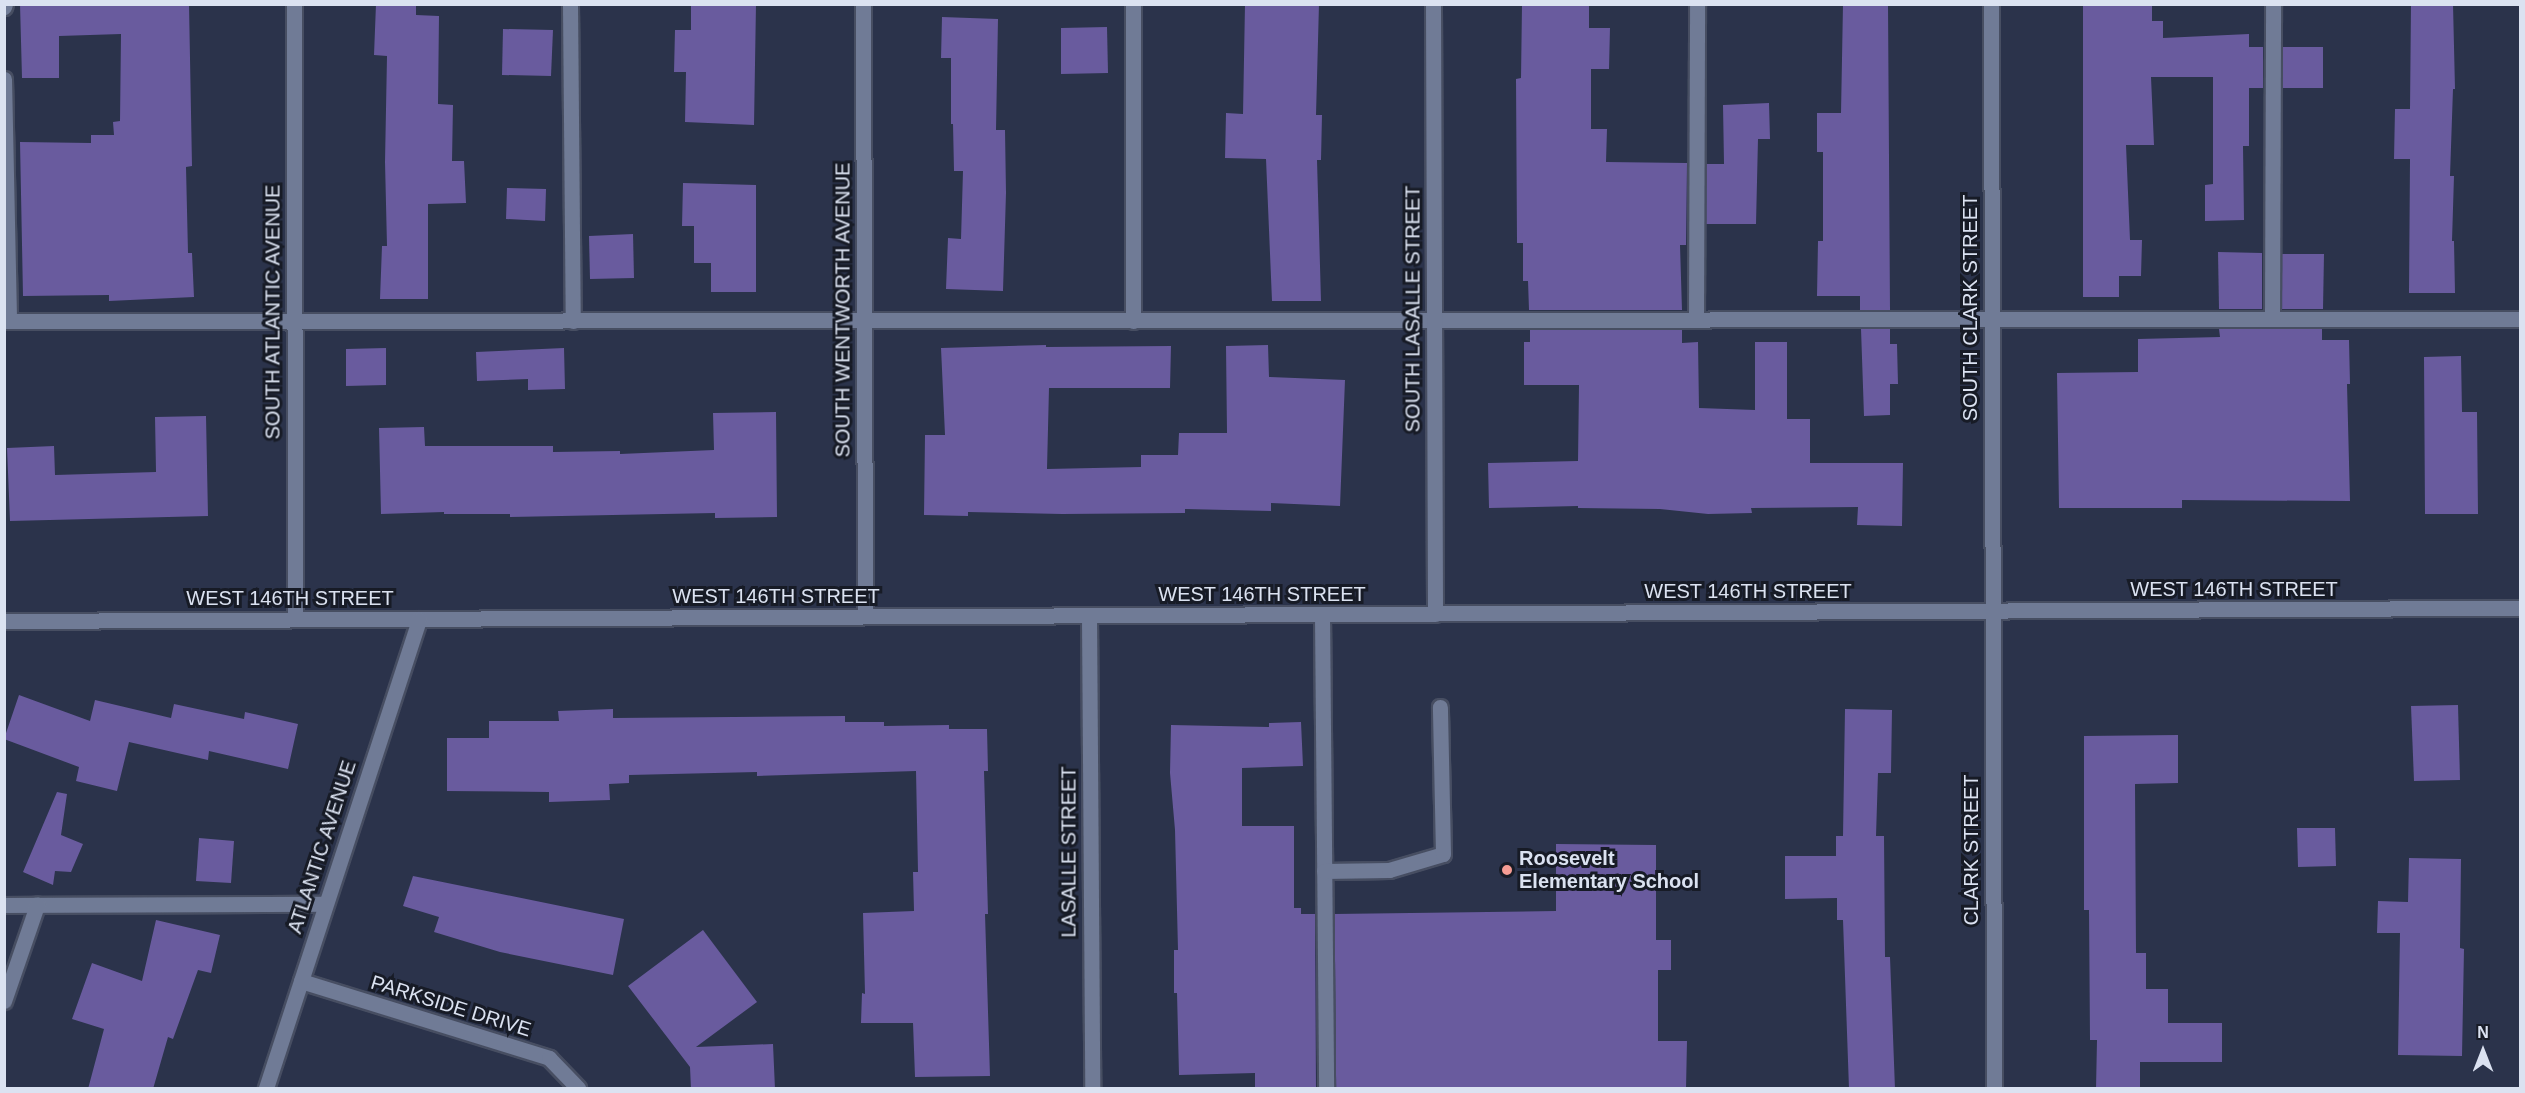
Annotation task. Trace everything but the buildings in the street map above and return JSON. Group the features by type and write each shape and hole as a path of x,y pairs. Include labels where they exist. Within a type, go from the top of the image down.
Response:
{"street":[{"name":"SOUTH ATLANTIC AVENUE","path":"294,4 295,619"},
{"path":"570,4 573,321"},
{"name":"SOUTH WENTWORTH AVENUE","path":"863,4 865,616"},
{"path":"1133,4 1134,321"},
{"name":"SOUTH LASALLE STREET","path":"1433,4 1435,614"},
{"path":"1696,320 1697,4"},
{"name":"SOUTH CLARK STREET","path":"1990,4 1991,611"},
{"path":"2272,319 2273,4"},
{"path":"4,79 7,321 2520,319"},
{"name":"WEST 146TH STREET","path":"4,621 2520,608"},
{"name":"CLARK STREET","path":"1991,611 1994,1089"},
{"path":"1322,614 1326,1089"},
{"name":"LASALLE STREET","path":"1089,615 1092,1089"},
{"name":"ATLANTIC AVENUE","path":"266,1089 420,619"},
{"path":"1324,871 1389,870 1443,854 1440,707"},
{"path":"4,905 326,904"},
{"path":"4,1001 37,905"},
{"name":"PARKSIDE DRIVE","path":"301,981 549,1058 578,1089"}],"place":[{"name":"Roosevelt Elementary School","path":"1507,870"}]}
